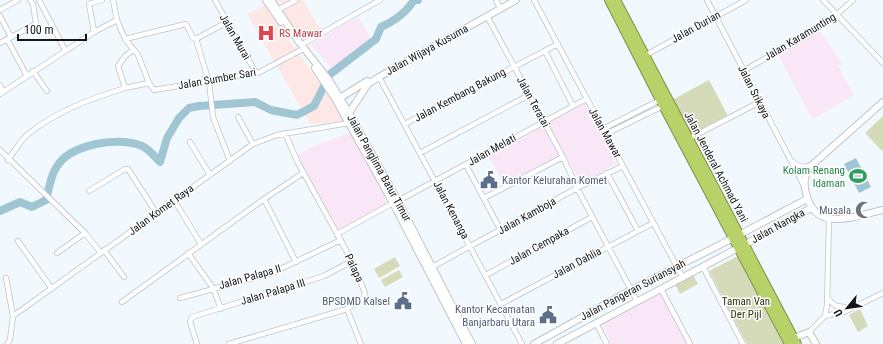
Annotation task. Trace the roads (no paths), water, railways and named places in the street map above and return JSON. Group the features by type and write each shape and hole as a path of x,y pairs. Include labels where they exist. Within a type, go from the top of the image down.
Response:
{"highway":[{"name":"Jalan Jenderal Achmad Yani","path":"614,1 688,139 741,246 793,342"},
{"name":"Jalan Jenderal Achmad Yani","path":"644,59 662,103 736,236"}],"street":[{"path":"0,10 18,0"},
{"path":"0,43 36,24 33,4 30,0"},
{"path":"39,0 65,50"},
{"path":"94,32 89,4 102,0"},
{"path":"8,160 26,136 70,107 125,88 149,83 138,55 125,39 117,20 113,0"},
{"name":"Jalan Murai","path":"215,0 256,73"},
{"name":"Jalan Panglima Batur Timur","path":"266,0 327,85 396,202"},
{"name":"Jalan Panglima Batur Timur","path":"271,0 301,48 329,80 349,113 459,324 472,344"},
{"path":"278,10 296,0"},
{"name":"Jalan Sumber Sari","path":"149,83 152,89 155,90 256,73 301,48 380,0"},
{"name":"Jalan Wijaya Kusuma","path":"349,113 368,84 436,43 497,3 508,0"},
{"name":"Jalan Wijaya Kusuma","path":"340,98 357,89 378,73 516,0"},
{"name":"Jalan Mawar","path":"534,0 683,278"},
{"name":"Jalan Srikaya","path":"707,0 788,158 803,184"},
{"name":"Jalan Durian","path":"644,59 746,0"},
{"path":"823,0 883,63"},
{"name":"Jalan Karamunting","path":"743,71 838,15 853,0"},
{"path":"0,16 27,76"},
{"name":"Jalan Teratai","path":"487,16 563,157 577,188 637,301"},
{"path":"0,85 1,93 65,50 117,20"},
{"path":"196,39 227,22"},
{"path":"125,39 185,24 193,38 196,39 209,82 212,114 230,161"},
{"name":"Jalan Kembang Bakung","path":"405,124 558,44"},
{"path":"125,88 118,64 125,56 134,50"},
{"path":"545,51 573,106"},
{"path":"33,71 47,91"},
{"name":"Jalan Kenanga","path":"379,77 522,344"},
{"path":"420,153 529,95"},
{"name":"Jalan Melati","path":"337,234 586,99"},
{"path":"688,139 760,102"},
{"path":"883,102 808,169 803,184 807,199 812,208 828,220 840,220 883,210"},
{"path":"603,129 662,103"},
{"path":"606,134 662,103"},
{"path":"238,117 253,144"},
{"name":"Jalan Komet Raya","path":"13,316 253,144 285,133 349,123"},
{"name":"Palapa","path":"229,344 347,309 363,299 365,293 352,261 303,173 285,133"},
{"path":"190,142 210,175"},
{"path":"0,150 8,160 85,233 124,277"},
{"path":"484,198 563,157"},
{"path":"788,158 799,166 806,168 812,165"},
{"path":"466,165 501,231"},
{"name":"Jalan Kamboja","path":"432,267 501,231 577,188 623,166"},
{"path":"89,191 125,169 128,169 157,214"},
{"path":"122,302 188,253 303,173"},
{"path":"608,173 638,231"},
{"path":"264,199 296,262"},
{"name":"Jalan Nangka","path":"736,236 807,199"},
{"path":"174,200 201,244"},
{"name":"Jalan Nangka","path":"741,246 812,208"},
{"name":"Jalan Cempaka","path":"486,275 592,217"},
{"path":"793,342 809,332 825,316 828,299 828,220"},
{"name":"Jalan Dahlia","path":"501,304 653,223"},
{"path":"57,253 85,233"},
{"name":"Jalan Pangeran Suriansyah","path":"534,344 631,290 736,236"},
{"path":"18,240 52,289"},
{"name":"Jalan Palapa II","path":"180,298 272,273 341,240"},
{"name":"Jalan Pangeran Suriansyah","path":"557,344 741,246"},
{"path":"188,253 213,288 221,309"},
{"name":"Jalan Panglima Batur Timur","path":"423,255 432,267 450,307"},
{"name":"Jalan Palapa III","path":"197,344 190,322 192,317 324,276 352,261"},
{"path":"702,267 743,344"},
{"path":"6,278 13,316 10,340 7,344"},
{"path":"661,289 690,344"},
{"path":"825,316 841,314 883,293"},
{"path":"828,299 836,306 852,308"},
{"path":"347,309 361,344"},
{"path":"596,323 608,344"},
{"name":"Jalan Panglima Batur Timur","path":"459,324 466,344"},
{"path":"809,332 816,344"}],"water":[{"name":"Kolam Renang Idaman","path":"856,158 871,187 859,193 844,164"}],"waterway":[{"path":"329,75 376,39 381,27 400,16 414,0 418,0"},
{"path":"0,211 20,202 32,207 46,200 51,179 56,168 62,160 83,148 108,142 132,143 145,147 160,162 167,138 179,118 189,108 255,102 271,110 297,115 314,106 325,84"}],"place":[{"name":"RS Mawar","path":"266,33"},
{"name":"Kolam Renang Idaman","path":"858,176"},
{"name":"Kantor Kelurahan Komet","path":"489,180"},
{"name":"Musala","path":"864,210"},
{"name":"BPSDMD Kalsel","path":"403,301"},
{"name":"Kantor Kecamatan Banjarbaru Utara","path":"548,315"}],"park label":[{"name":"Taman Van Der Pijl","path":"746,307"}]}
